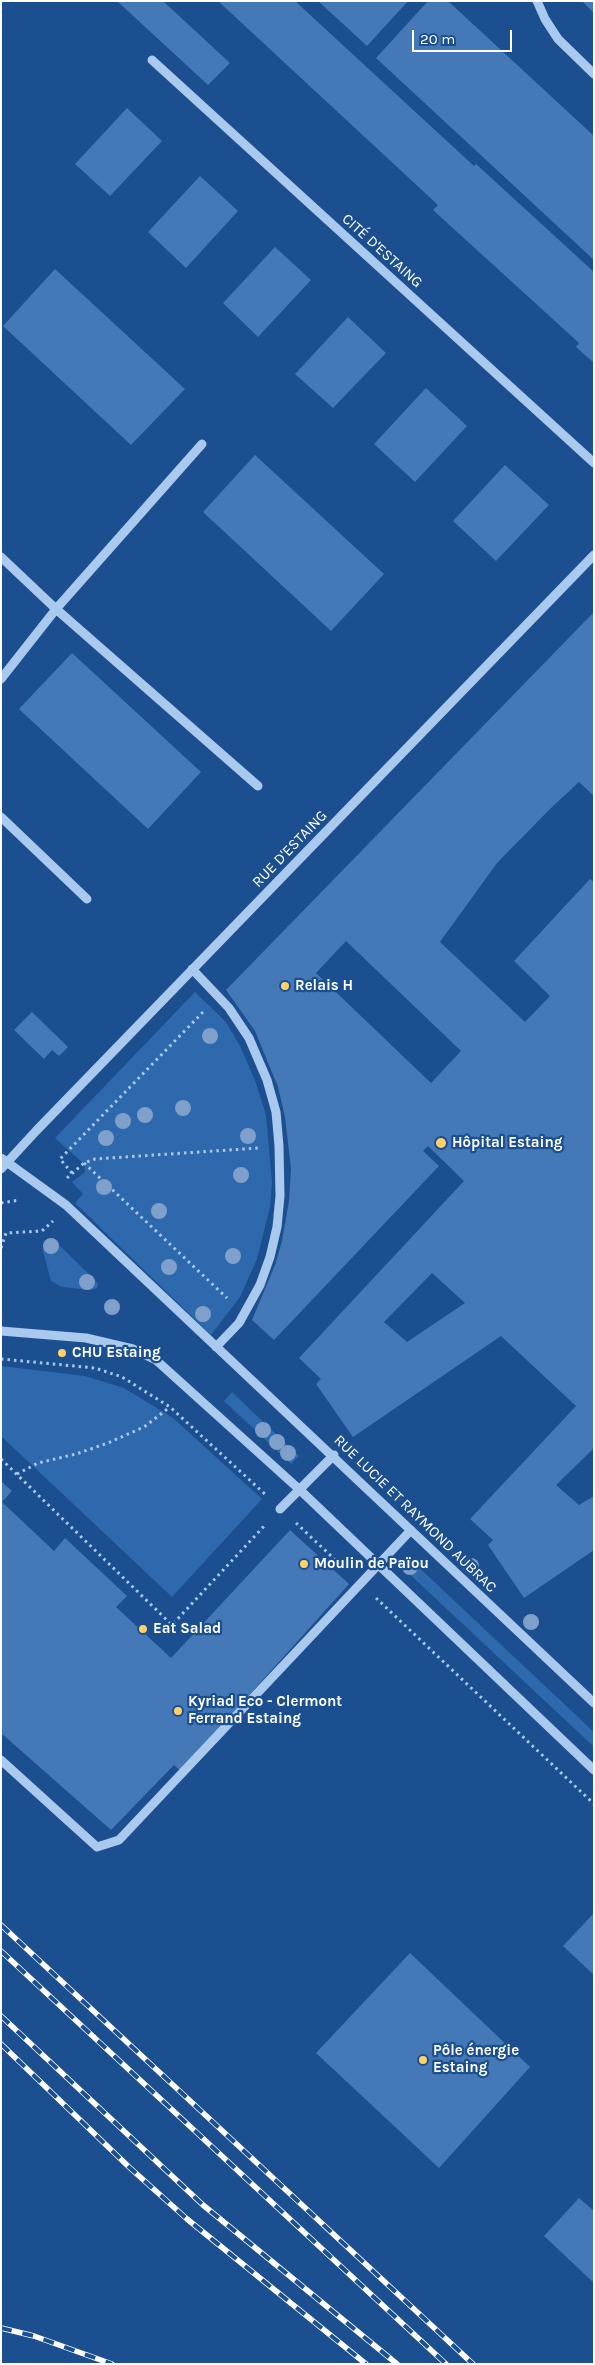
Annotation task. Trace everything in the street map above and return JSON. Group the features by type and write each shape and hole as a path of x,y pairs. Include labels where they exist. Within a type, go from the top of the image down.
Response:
{"street":[{"path":"537,1 558,40 594,74"},
{"name":"CITÉ D'ESTAING","path":"152,60 594,463"},
{"path":"1,679 56,609 202,444"},
{"name":"RUE D'ESTAING","path":"3,1164 594,555"},
{"path":"1,557 56,609 258,786"},
{"path":"1,818 87,900"},
{"path":"192,968 229,1008 249,1038 267,1080 276,1112 279,1146 280,1196 278,1227 260,1285 239,1323 216,1347"},
{"name":"RUE LUCIE ET RAYMOND AUBRAC","path":"3,1164 66,1205 216,1347 334,1455 594,1703"},
{"path":"1,1331 86,1338 133,1349 156,1360 300,1490 594,1770"},
{"path":"280,1509 334,1455"},
{"path":"1,1760 97,1847 120,1840 411,1530"}],"path":[{"path":"72,1173 60,1159 219,996"},
{"path":"1,1229 6,1233 42,1232 74,1193 63,1182 84,1164 95,1159 279,1146"},
{"path":"84,1164 226,1297 239,1323"},
{"path":"1,1248 6,1233"},
{"path":"1,1359 95,1368 122,1377 170,1407 594,1804"},
{"path":"17,1474 38,1462 76,1454 108,1443 144,1427 170,1407"},
{"path":"1,1458 172,1625 280,1509"}],"shaded area":[{"path":"195,992 226,1022 240,1046 256,1083 266,1115 272,1182 270,1207 257,1259 240,1297 211,1335 75,1203 83,1194 72,1182 85,1172 84,1164 55,1138"},
{"path":"47,1240 54,1241 59,1245 94,1279 98,1284 97,1288 91,1290 62,1287 51,1281 43,1251"},
{"path":"1,1366 85,1376 124,1388 173,1418 262,1499 172,1597 1,1436"},
{"path":"232,1392 299,1456 291,1464 224,1401"},
{"path":"411,1560 594,1732 593,1746 403,1568"}],"building":[{"path":"117,1 163,1 230,63 208,85"},
{"path":"218,1 295,1 474,166 476,164 594,272 594,363 576,347 579,343 433,210 438,205"},
{"path":"318,1 408,1 367,46"},
{"path":"428,1 448,1 594,136 594,260 376,58"},
{"path":"582,1 594,1 594,13"},
{"path":"127,108 162,141 110,196 75,164"},
{"path":"200,176 238,211 186,268 148,232"},
{"path":"275,247 311,280 258,337 223,303"},
{"path":"55,269 185,389 131,445 3,326"},
{"path":"348,317 386,353 333,408 295,374"},
{"path":"426,388 467,426 415,482 374,444"},
{"path":"255,455 384,574 331,631 203,512"},
{"path":"505,465 549,505 496,561 453,521"},
{"name":"Hôpital Estaing","path":"594,612 594,796 579,782 551,808 497,863 440,942 525,1022 550,996 514,961 590,879 594,882 594,1448 556,1485 579,1505 594,1496 594,1550 524,1598 488,1545 493,1540 470,1519 576,1406 501,1336 353,1437 316,1384 321,1379 299,1358 464,1181 428,1146 423,1151 439,1166 274,1340 252,1320 275,1265 282,1241 289,1201 291,1169 285,1117 278,1087 255,1031 226,990","holes":["346,941 461,1051 431,1083 316,973","432,1273 465,1303 407,1342 384,1322"]},
{"path":"72,653 201,772 148,829 19,709"},
{"path":"32,1012 68,1047 59,1056 52,1050 44,1059 14,1030"},
{"path":"1,1481 12,1491 2,1502 54,1551 65,1538 127,1596 116,1607 171,1658 290,1530 349,1584 181,1771 174,1765 111,1830 1,1733"},
{"path":"594,1913 594,1975 563,1946"},
{"name":"Pôle énergie Estaing","path":"410,1953 530,2067 439,2168 316,2053"},
{"path":"579,2198 594,2211 594,2283 544,2236"}],"railway":[{"path":"1,1925 473,2364"},
{"path":"1,1951 446,2364"},
{"path":"1,2016 203,2205 397,2364"},
{"path":"1,2044 129,2167 187,2219 366,2364"},
{"path":"1,2328 34,2336 112,2364"}],"place":[{"name":"Relais H","path":"285,986"},
{"name":"Hôpital Estaing","path":"441,1143"},
{"name":"CHU Estaing","path":"62,1353"},
{"name":"Moulin de Païou","path":"304,1564"},
{"name":"Eat Salad","path":"143,1629"},
{"name":"Kyriad Eco - Clermont Ferrand Estaing","path":"178,1711"},
{"name":"Pôle énergie Estaing","path":"423,2060"}]}
